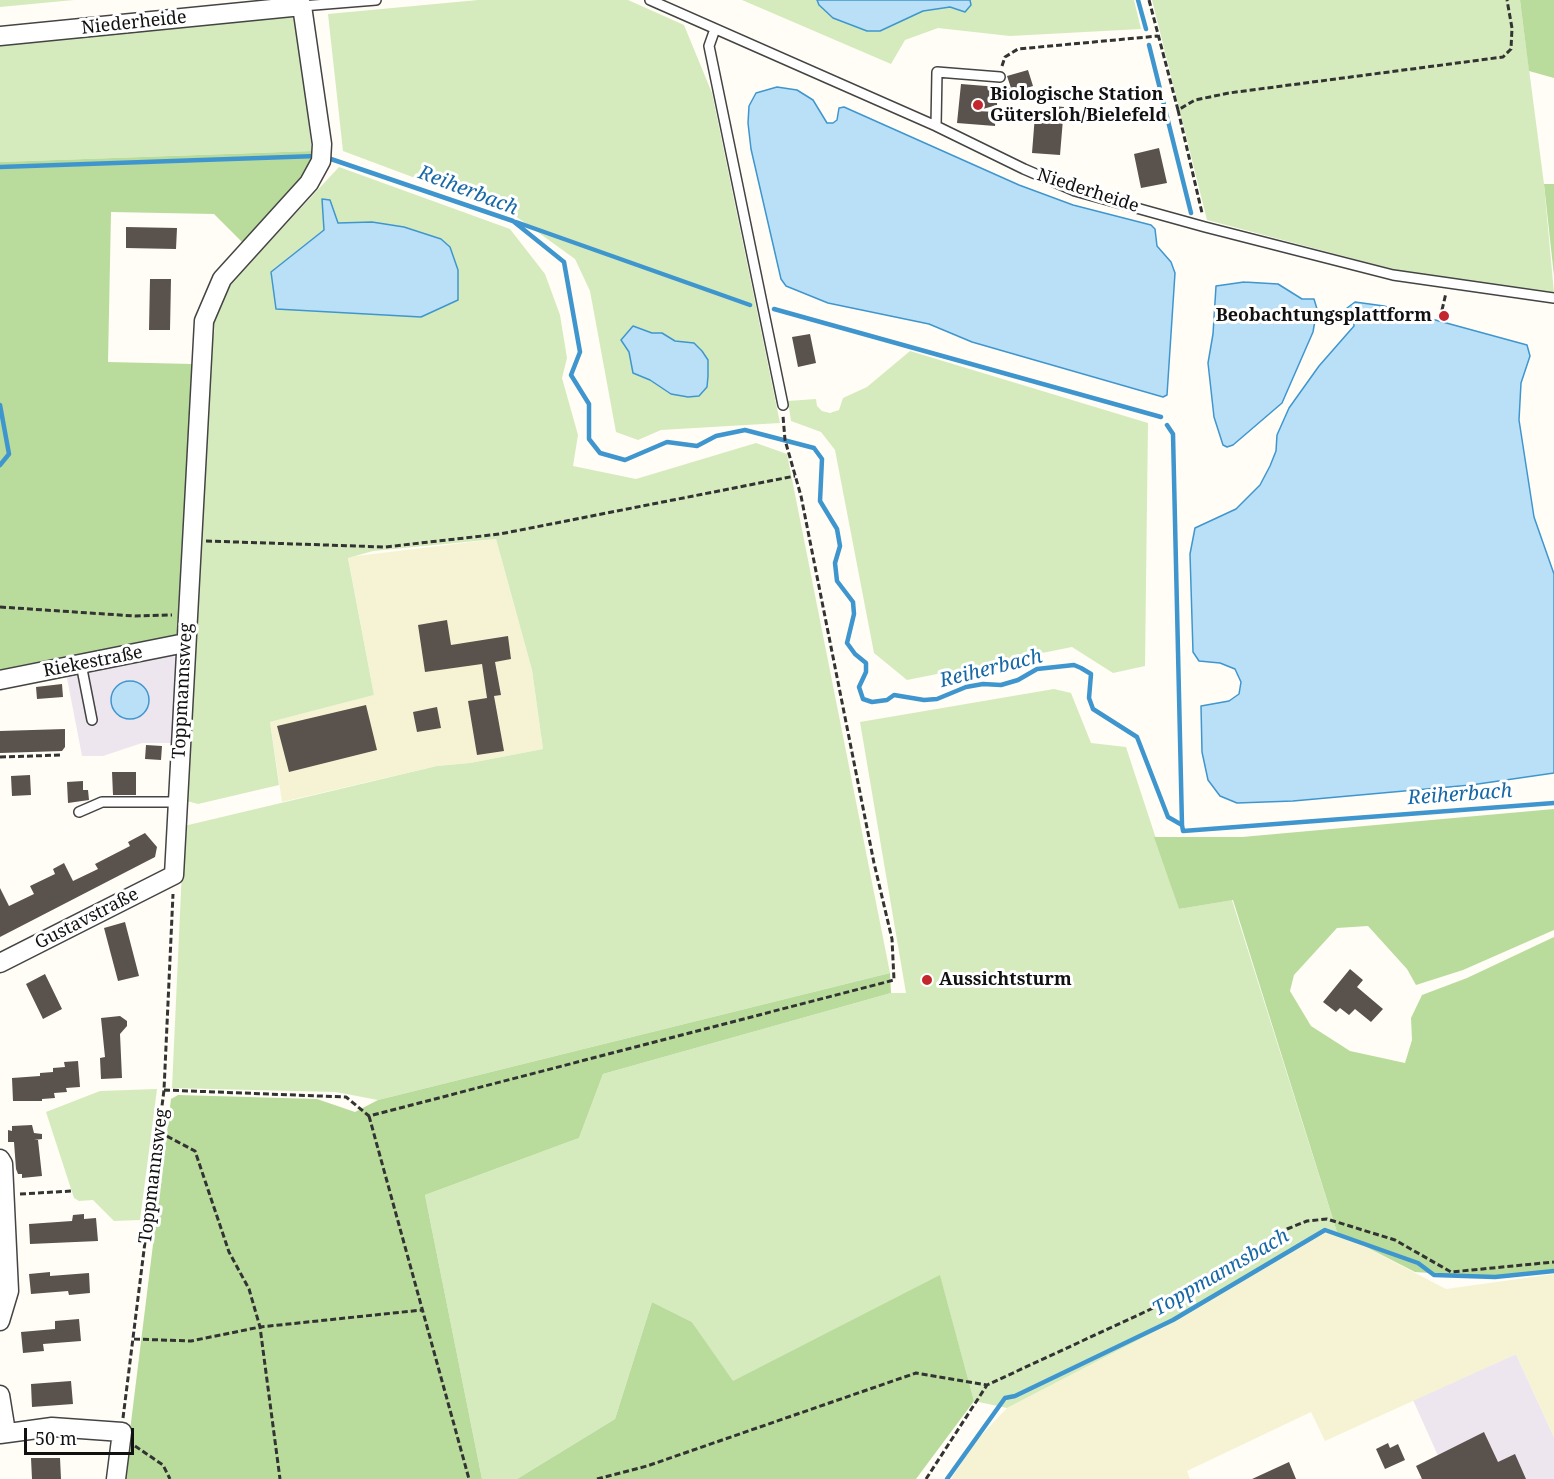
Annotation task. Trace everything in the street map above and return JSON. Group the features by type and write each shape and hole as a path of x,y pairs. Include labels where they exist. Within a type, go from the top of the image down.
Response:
{"street":[{"name":"Niederheide","path":"0,36 302,6"},
{"name":"Toppmannsweg","path":"174,875 204,321 222,279 309,183 322,153 302,6"},
{"name":"Riekestraße","path":"0,680 185,644"},
{"name":"Gustavstraße","path":"0,963 174,875"},
{"path":"0,1159 9,1291 0,1321"},
{"path":"0,1395 3,1433 52,1427 122,1428 116,1479"}],"lane":[{"name":"Niederheide","path":"302,6 376,0"},
{"name":"Niederheide","path":"650,0 936,126 1075,191 1393,275 1554,298"},
{"path":"715,29 709,46 783,405"},
{"path":"936,126 937,72 1000,77"},
{"path":"81,664 92,720"},
{"path":"79,812 102,802 178,802"}],"path":[{"path":"1149,0 1178,110 1205,227"},
{"path":"1178,110 1195,100 1228,93 1503,57 1510,49 1512,28 1507,0"},
{"path":"1000,77 1005,57 1018,49 1158,36"},
{"path":"1442,310 1448,283"},
{"path":"369,1116 894,980 892,939 795,476 785,440 783,405"},
{"path":"191,541 397,546 500,534 795,476"},
{"path":"0,607 135,616 187,614"},
{"path":"0,757 62,754"},
{"name":"Toppmannsweg","path":"122,1428 164,1090 174,875"},
{"path":"164,1090 346,1097 369,1116 469,1479"},
{"path":"159,1132 195,1151 229,1252 249,1288 260,1327 280,1479"},
{"path":"4,1195 72,1191"},
{"path":"926,1479 987,1385 1190,1291 1287,1229 1307,1221 1327,1220 1395,1240 1450,1272 1554,1262"},
{"path":"134,1339 191,1341 260,1327 422,1310"},
{"path":"597,1479 647,1466 916,1372 987,1385"},
{"path":"122,1428 164,1465 170,1479"}],"shaded area":[{"path":"496,539 532,670 543,749 470,763 437,766 282,802 270,722 374,695 348,557"},
{"path":"170,653 177,659 173,743 142,743 103,756 82,756 66,673"},
{"path":"1326,1232 1337,1232 1446,1289 1554,1274 1554,1437 1516,1354 1325,1441 1311,1412 1187,1471 1190,1479 951,1479 975,1442 1007,1408 1173,1322"},
{"path":"1516,1354 1554,1437 1554,1479 1418,1479 1443,1467 1413,1400"}],"green space":[{"path":"0,0 74,0 0,7"},
{"path":"478,0 628,0 684,25 712,93 780,423 661,430 638,440 616,432 590,291 575,259 514,215 343,151 328,14"},
{"path":"742,0 817,0 819,5 857,28 880,31 923,11 950,7 965,11 971,5 970,0 1134,0 1141,29 1010,36 938,28 905,40 891,64"},
{"path":"1152,0 1520,0 1544,184 1554,293 1400,271 1207,220"},
{"path":"1520,0 1554,0 1554,78 1529,71"},
{"path":"293,17 297,23 312,151 0,162 0,44"},
{"path":"312,151 310,163 303,175 245,245 214,214 111,212 108,362 192,364 179,632 173,639 0,674 0,162"},
{"path":"339,167 510,229 545,274 560,315 567,358 562,378 578,435 573,466 636,479 756,443 787,454 890,973 378,1100 336,1092 172,1088 184,826 437,766 470,763 543,749 532,670 496,539 373,551 348,558 374,695 270,722 279,785 198,804 187,801 212,321 215,334 213,319 232,282","holes":["322,199 330,200 338,223 372,222 271,272 324,230"]},
{"path":"1544,184 1554,184 1554,276"},
{"path":"910,351 1148,423 1145,666 1113,673 1072,647 907,680 874,653 835,450 821,432 791,421 788,401 816,399 817,406 822,411 830,413 839,410 843,398 867,387"},
{"path":"1054,689 1071,693 1091,743 1126,747 1179,909 1232,900 1337,1232 1325,1232 1173,1322 1007,1408 974,1401 940,1276 733,1382 692,1322 652,1302 615,1419 517,1479 482,1479 425,1195 579,1138 603,1074 891,993 906,993 860,722"},
{"path":"1554,809 1554,930 1463,970 1416,985 1407,969 1368,926 1337,928 1294,975 1290,991 1311,1026 1350,1051 1405,1063 1412,1040 1411,1018 1422,995 1467,978 1554,937 1554,1271 1505,1278 1415,1272 1337,1232 1233,900 1179,909 1154,837 1242,837"},
{"path":"890,973 891,993 603,1074 579,1138 425,1195 482,1479 124,1479 171,1099 178,1095 317,1099 355,1112 378,1100"},
{"path":"157,1089 140,1220 114,1221 93,1200 79,1201 74,1198 46,1112 100,1091"},
{"path":"940,1275 974,1401 916,1479 517,1479 615,1419 652,1302 692,1322 733,1381"}],"water":[{"path":"817,0 970,0 971,5 965,12 950,7 923,11 880,31 867,31 833,18 819,5"},
{"path":"777,87 797,90 813,100 827,123 837,120 839,108 844,107 1019,185 1073,205 1151,225 1155,229 1157,246 1171,262 1175,273 1167,395 1163,397 972,342 929,324 828,303 786,286 781,279 751,149 748,123 749,106 756,93"},
{"path":"322,199 330,200 338,223 372,222 404,227 441,239 450,247 458,270 458,300 421,317 276,309 271,272 324,230"},
{"path":"1244,282 1278,284 1302,299 1314,299 1317,309 1313,332 1282,403 1233,445 1227,447 1223,445 1214,417 1208,363 1213,334 1216,286"},
{"path":"1355,302 1384,306 1527,345 1530,356 1521,383 1519,420 1534,517 1554,574 1554,773 1471,785 1293,801 1237,803 1220,796 1208,780 1202,752 1201,706 1229,701 1239,694 1241,682 1235,669 1220,663 1199,661 1193,652 1190,554 1195,528 1236,509 1260,485 1276,451 1277,435 1289,408 1319,366 1354,326 1353,317 1347,308"},
{"path":"633,326 652,333 662,333 675,341 694,343 702,351 708,360 708,376 707,387 699,396 671,394 650,380 633,373 629,352 621,340"},
{"path":"130,681 143,687 149,700 143,713 130,719 117,713 111,700 117,687"}],"building":[{"name":"Biologische Station Gütersloh/Bielefeld","path":"1028,70 1033,86 997,97 997,105 976,111 996,112 995,126 957,123 961,84 1011,88 1007,76"},
{"path":"1053,106 1064,107 1060,155 1032,153 1035,115 1052,116"},
{"path":"1159,148 1167,183 1141,188 1134,154"},
{"path":"126,227 177,228 176,249 126,248"},
{"path":"150,279 171,279 170,330 149,330"},
{"path":"810,334 816,363 798,367 792,337"},
{"path":"447,620 451,645 508,636 511,659 495,662 501,695 494,696 504,751 477,755 468,701 487,698 482,664 425,672 418,625"},
{"path":"62,684 63,697 37,699 36,687"},
{"path":"366,705 377,750 289,772 277,726"},
{"path":"437,707 441,728 417,732 413,712"},
{"path":"65,729 65,747 62,751 0,753 0,731"},
{"path":"146,745 162,746 161,760 145,759"},
{"path":"112,772 136,772 136,795 113,795"},
{"path":"30,775 31,795 12,796 11,776"},
{"path":"83,781 83,790 88,790 89,800 68,803 67,782"},
{"path":"145,833 157,847 155,857 0,937 0,888 9,906 34,894 30,886 55,874 53,869 64,863 73,881 98,869 95,864 130,846 128,842"},
{"path":"125,922 139,976 118,981 104,928"},
{"path":"1350,969 1363,980 1357,987 1383,1009 1371,1022 1355,1009 1349,1015 1340,1008 1336,1012 1323,1002"},
{"path":"45,974 62,1009 43,1019 26,984"},
{"path":"120,1016 127,1021 127,1026 120,1034 122,1078 101,1079 100,1058 105,1057 101,1018"},
{"path":"78,1061 80,1087 66,1088 67,1092 54,1093 55,1098 42,1099 42,1101 13,1101 12,1078 40,1076 40,1073 53,1072 53,1068 65,1067 64,1062"},
{"path":"32,1125 34,1133 42,1134 42,1139 34,1140 38,1140 42,1176 22,1178 22,1174 18,1174 16,1169 14,1142 8,1142 8,1130 12,1131 12,1126"},
{"path":"84,1214 84,1219 96,1218 98,1241 30,1244 29,1224 72,1221 73,1215"},
{"path":"50,1272 50,1276 89,1273 90,1293 69,1295 68,1291 31,1294 29,1274"},
{"path":"79,1319 81,1341 43,1344 44,1351 23,1353 21,1332 55,1329 55,1321"},
{"path":"71,1381 73,1404 32,1407 31,1384"},
{"path":"1484,1432 1498,1462 1515,1454 1526,1479 1422,1479 1416,1466"},
{"path":"1388,1443 1390,1448 1398,1444 1405,1460 1385,1469 1376,1449"},
{"path":"31,1458 60,1458 61,1479 32,1479"},
{"path":"1289,1462 1296,1479 1252,1479"}],"waterway":[{"path":"1138,0 1146,29"},
{"path":"1149,45 1191,213"},
{"name":"Reiherbach","path":"0,167 317,156"},
{"name":"Reiherbach","path":"325,157 513,221 564,262 580,352 571,375 589,404 589,439 600,453 625,460 667,442 697,446 716,436 745,430 814,448 822,459 820,501 837,529 840,546 835,563 837,581 853,602 854,614 847,643 866,663 866,672 859,687 863,699 872,702 887,700 894,695 924,700 937,699 966,687 983,684 1001,685 1018,680 1037,669 1074,665 1091,674 1089,698 1093,709 1137,737 1168,817 1182,825 1183,831 1554,803"},
{"path":"516,222 750,305"},
{"path":"774,309 1161,417"},
{"name":"Reiherbach","path":"0,405 9,454 0,465"},
{"path":"1167,425 1173,434 1182,825"},
{"name":"Toppmannsbach","path":"947,1479 1005,1398 1015,1396 1173,1320 1325,1230 1418,1263 1434,1275 1495,1277 1554,1271"}],"place":[{"name":"Biologische Station Gütersloh/Bielefeld","path":"978,105"},
{"name":"Beobachtungsplattform","path":"1444,316"},
{"name":"Aussichtsturm","path":"927,980"}]}
